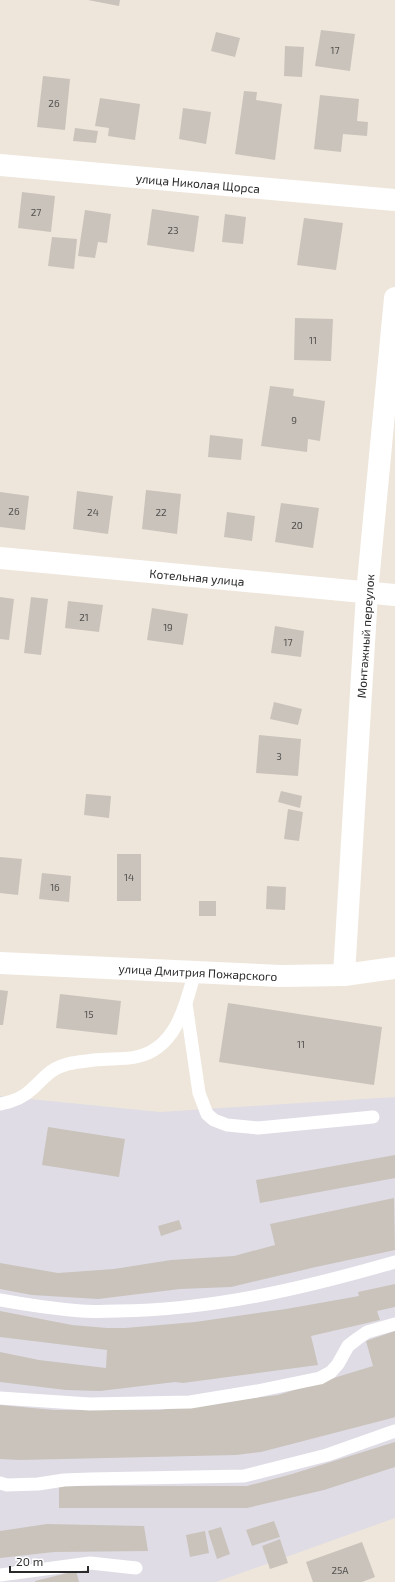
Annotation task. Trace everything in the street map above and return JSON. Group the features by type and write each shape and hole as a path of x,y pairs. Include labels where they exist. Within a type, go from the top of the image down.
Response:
{"street":[{"name":"улица Николая Щорса","path":"0,165 395,200"},
{"name":"Монтажный переулок","path":"344,975 367,593 395,298"},
{"name":"Котельная улица","path":"0,558 395,595"},
{"name":"улица Дмитрия Пожарского","path":"0,963 280,976 344,975 395,968"}],"lane":[{"path":"0,1104 11,1102 22,1097 42,1078 55,1069 67,1064 102,1059 135,1057 158,1047 175,1029 186,1004 195,971"},
{"path":"186,1004 198,1087 207,1114 214,1120 227,1125 258,1128 373,1117"},
{"path":"0,1300 38,1307 83,1311 145,1311 236,1300 347,1276 395,1262"},
{"path":"0,1398 90,1404 190,1402 257,1391 320,1378 331,1372 338,1364 348,1346 357,1339 367,1332 395,1324"},
{"path":"0,1483 38,1484 64,1480 244,1476 327,1455 395,1431"},
{"path":"0,1576 90,1563 136,1568"}],"shaded area":[{"path":"0,1096 160,1112 395,1097 395,1518 216,1582 0,1582"}],"building":[{"path":"88,0 120,0 119,6"},
{"path":"321,30 355,34 350,71 315,66"},
{"path":"216,32 240,38 235,57 211,51"},
{"path":"285,46 304,47 302,77 284,76"},
{"path":"43,76 70,79 65,130 37,127"},
{"path":"244,91 257,92 256,100 282,104 275,160 235,154"},
{"path":"320,95 359,99 357,121 368,122 367,136 343,134 341,152 314,149"},
{"path":"100,98 140,104 135,140 108,136 109,128 95,126"},
{"path":"183,108 211,112 206,144 179,139"},
{"path":"75,128 98,131 96,143 73,141"},
{"path":"22,192 55,196 51,232 18,228"},
{"path":"152,209 199,216 194,252 147,245"},
{"path":"85,210 111,214 107,243 98,242 95,258 78,256"},
{"path":"225,214 246,217 243,244 222,242"},
{"path":"304,218 343,223 336,270 297,265"},
{"path":"52,237 77,239 74,269 48,266"},
{"path":"295,318 333,319 331,361 294,360"},
{"path":"270,386 294,389 293,396 325,401 320,441 308,439 307,452 261,446"},
{"path":"210,435 243,439 241,460 208,457"},
{"path":"146,490 181,494 177,534 142,529"},
{"path":"77,491 113,496 108,534 73,529"},
{"path":"0,492 29,496 25,530 0,527"},
{"path":"281,503 319,508 313,548 275,542"},
{"path":"227,512 255,516 252,541 224,537"},
{"path":"0,597 14,599 9,640 0,639"},
{"path":"31,597 48,599 41,655 24,653"},
{"path":"68,601 103,605 99,632 65,628"},
{"path":"152,608 188,614 183,645 147,640"},
{"path":"275,626 304,631 301,657 271,653"},
{"path":"274,702 302,709 298,725 270,719"},
{"path":"259,735 301,739 298,776 256,773"},
{"path":"281,791 302,796 300,808 278,802"},
{"path":"86,794 111,796 109,818 84,815"},
{"path":"288,809 303,812 299,841 284,839"},
{"path":"117,854 141,854 141,901 117,901"},
{"path":"0,857 22,859 18,895 0,893"},
{"path":"42,873 71,876 69,902 39,899"},
{"path":"267,886 286,887 285,910 266,909"},
{"path":"199,901 216,901 216,916 199,916"},
{"path":"0,990 8,991 3,1025 0,1025"},
{"path":"60,994 121,1001 117,1035 56,1028"},
{"path":"228,1003 382,1027 374,1085 219,1062"},
{"path":"48,1127 125,1139 119,1177 42,1165"},
{"path":"395,1155 395,1178 260,1203 256,1180"},
{"path":"394,1198 395,1250 231,1287 180,1289 98,1299 32,1295 0,1289 0,1263 58,1273 114,1269 171,1260 234,1256 275,1245 270,1224"},
{"path":"179,1220 182,1229 161,1236 158,1226"},
{"path":"395,1284 395,1307 377,1311 380,1320 311,1336 318,1365 183,1383 175,1382 100,1391 66,1390 0,1382 0,1352 39,1360 106,1368 107,1350 0,1337 0,1311 72,1325 125,1328 195,1322 286,1309 359,1296 358,1292"},
{"path":"395,1331 395,1417 392,1418 261,1452 236,1455 20,1460 0,1459 0,1405 54,1410 160,1410 278,1395 373,1366 366,1341"},
{"path":"395,1442 395,1467 324,1490 247,1508 59,1508 59,1486 247,1486 292,1474"},
{"path":"274,1521 280,1537 252,1546 246,1530"},
{"path":"47,1524 144,1526 148,1551 54,1552 0,1558 0,1531"},
{"path":"221,1527 230,1554 217,1559 208,1531"},
{"path":"205,1531 209,1553 190,1557 186,1535"},
{"path":"280,1539 288,1563 270,1569 262,1546"},
{"path":"362,1542 375,1577 362,1582 313,1582 306,1562"},
{"path":"76,1571 79,1582 35,1582 35,1581"}]}
